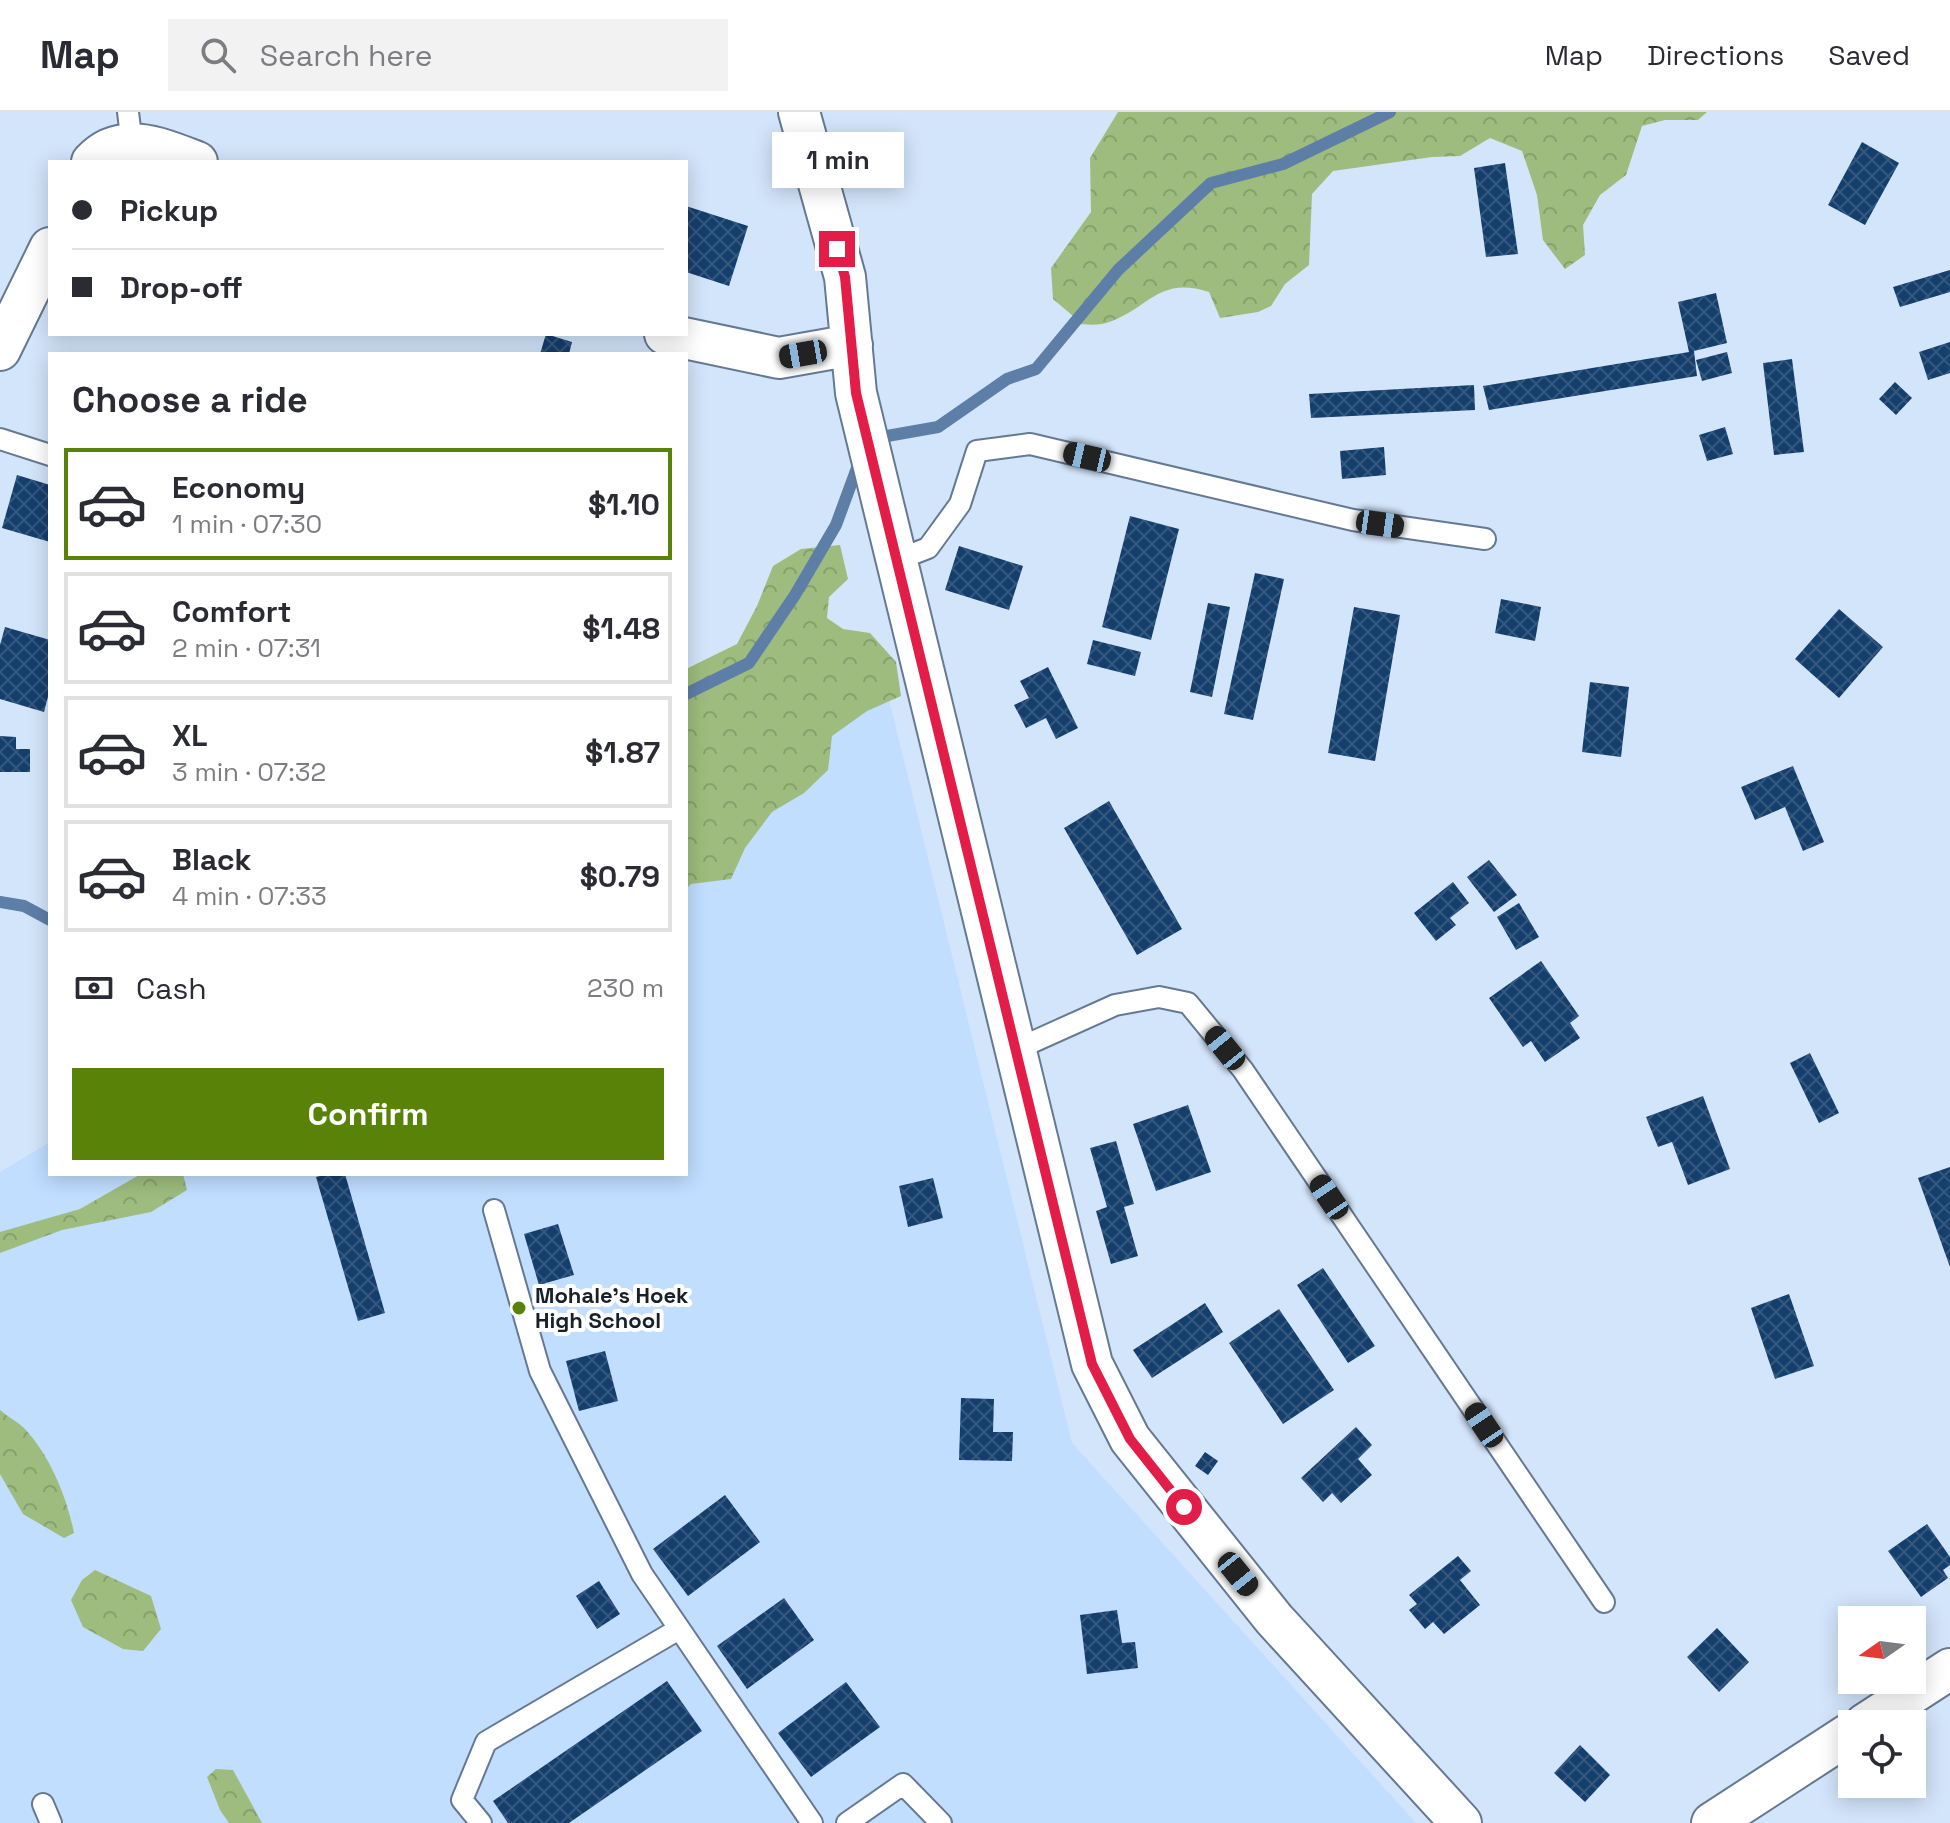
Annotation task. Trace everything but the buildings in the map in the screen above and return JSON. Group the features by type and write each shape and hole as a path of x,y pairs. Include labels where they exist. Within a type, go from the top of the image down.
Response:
{"street":[{"path":"799,112 845,277 856,393 1092,1364 1130,1439 1274,1619 1461,1823"},
{"path":"95,160 130,129 155,146 192,160"},
{"path":"0,350 48,252"},
{"path":"674,336 779,358 852,345"},
{"path":"1887,1710 1950,1669"},
{"path":"1712,1823 1838,1741"}],"lane":[{"path":"0,439 48,454"},
{"path":"897,560 928,548 960,504 977,451 1030,444 1353,520 1485,539"},
{"path":"1015,1050 1115,1005 1159,997 1188,1003 1243,1070 1604,1602"},
{"path":"494,1210 540,1371 642,1574 812,1823"},
{"path":"481,1823 462,1800 486,1742 679,1629"},
{"path":"847,1823 903,1784 941,1823"}],"shaded area":[{"name":"Mohale's Hoek High School","path":"875,643 1072,1443 1416,1823 0,1823 0,1172 48,1143 48,1176 688,1176 688,800"}],"green space":[{"path":"1118,112 1707,112 1698,120 1665,120 1642,126 1626,175 1600,195 1583,225 1585,255 1565,269 1543,240 1537,195 1522,151 1490,138 1460,156 1333,171 1312,194 1309,265 1285,284 1271,306 1258,312 1220,318 1209,292 1177,288 1154,296 1106,323 1075,324 1073,316 1053,299 1051,268 1091,212 1090,158"},
{"path":"840,545 848,579 829,597 827,618 843,629 870,633 896,662 901,696 867,711 832,736 828,770 804,793 772,812 745,848 731,879 691,884 688,887 688,668 737,644 773,566 801,549"},
{"path":"138,1176 184,1176 187,1190 151,1212 62,1230 0,1253 0,1232 80,1209"},
{"path":"0,1410 25,1429 50,1464 67,1505 74,1533 64,1538 23,1514 0,1474"},
{"path":"95,1570 151,1596 161,1629 143,1651 123,1649 83,1627 71,1600 82,1580"},
{"path":"216,1769 233,1770 262,1823 229,1823 220,1810 207,1777"}],"waterway":[{"path":"870,439 938,427 1007,379 1036,369 1118,270 1211,183 1283,164 1390,112"},
{"path":"688,693 749,663 795,595 836,525 861,457"},
{"path":"0,902 24,906 48,919"}],"place":[{"name":"Mohale's Hoek High School","path":"519,1308"}],"route":[{"path":"837,249 845,277 856,393 1092,1364 1130,1439 1184,1507"}]}
